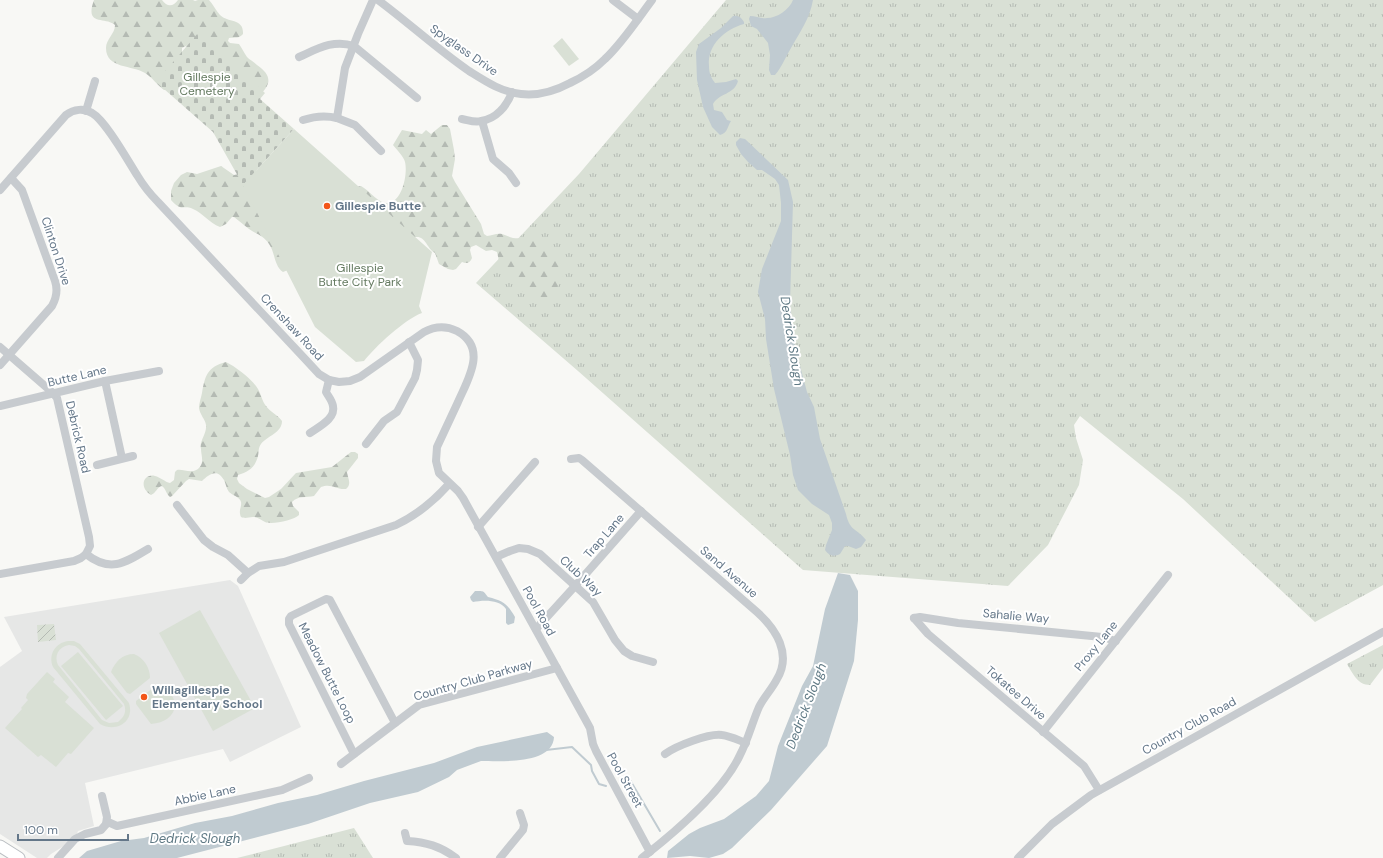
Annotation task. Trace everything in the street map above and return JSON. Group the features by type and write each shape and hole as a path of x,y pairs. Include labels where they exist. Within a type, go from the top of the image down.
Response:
{"main road":[{"path":"0,846 20,858"}],"street":[{"path":"337,118 342,79 373,0"},
{"name":"Spyglass Drive","path":"378,0 437,48 490,84 512,92 531,94 549,92 578,80 605,60 652,0"},
{"path":"613,0 638,19"},
{"path":"298,57 330,44 343,43 354,46 417,98"},
{"path":"0,190 66,115 75,110 86,110 95,81"},
{"path":"462,119 475,122 494,116 504,108 510,100 512,92"},
{"name":"Crenshaw Road","path":"86,110 92,113 104,124 138,177 158,202 316,370 328,380"},
{"path":"303,120 317,116 325,116 337,118 355,125 381,151"},
{"path":"482,121 493,159 509,172 516,183"},
{"name":"Clinton Drive","path":"0,365 52,306 57,292 55,281 22,190 20,186 11,178"},
{"path":"241,580 248,572 259,566 284,562 396,526 411,518 427,506 449,484 437,469 436,453 438,445 473,370 473,350 468,341 460,333 452,329 441,327 428,330 355,379 338,382 328,380 326,392 333,405 333,412 324,423 310,433"},
{"path":"366,444 384,421 397,412 415,378 418,370 418,360 409,342"},
{"name":"Debrick Road","path":"0,347 53,393 58,401 88,538 89,549 86,554"},
{"name":"Butte Lane","path":"0,406 105,381 159,371"},
{"path":"105,381 122,458"},
{"path":"97,465 133,456"},
{"name":"Sand Avenue","path":"570,459 579,458 582,460 758,612 771,626 779,639 783,657 780,674 759,707 737,763 721,785 683,823 642,858"},
{"path":"478,527 536,462"},
{"name":"Pool Road","path":"449,484 461,495 584,717"},
{"path":"177,505 204,540 230,556 248,572"},
{"name":"Trap Lane","path":"536,629 641,511"},
{"name":"Club Way","path":"496,557 514,549 524,548 540,554 576,585 596,605 615,640 624,651 632,656 654,662"},
{"path":"0,574 74,561 86,554 98,562 114,565 127,561 148,549"},
{"name":"Proxy Lane","path":"1043,732 1168,575"},
{"name":"Meadow Butte Loop","path":"354,754 289,624 289,619 292,616 326,599 330,600 395,723"},
{"name":"Sahalie Way","path":"914,618 920,617 958,623 1102,636 1116,641"},
{"name":"Tokatee Drive","path":"914,618 928,634 1084,766 1089,771 1100,790"},
{"name":"Country Club Road","path":"1018,858 1052,824 1077,804 1383,632"},
{"name":"Country Club Parkway","path":"341,764 419,705 557,668"},
{"name":"Pool Street","path":"584,717 590,728 596,752 650,852"},
{"path":"666,754 678,746 717,735 727,736 746,743"},
{"name":"Abbie Lane","path":"58,858 75,839 85,834 101,830 110,822 117,826 206,807 282,790 309,778"},
{"path":"102,796 107,817 106,824"},
{"path":"500,858 523,830 524,825 520,813"},
{"path":"405,833 406,841 421,842 436,846 456,858"}],"shaded area":[{"name":"Willagillespie Elementary School","path":"230,580 238,586 301,727 230,762 223,749 85,783 94,826 78,831 75,839 47,858 37,858 0,834 0,667 22,651 4,617"}],"green space":[{"path":"94,0 162,0 168,5 172,5 178,0 209,0 220,15 241,25 243,34 238,37 229,38 228,41 230,43 239,44 247,57 266,73 268,77 268,85 258,97 194,44 182,48 182,59 168,90 164,90 140,70 115,63 110,60 107,55 106,45 114,31 115,25 111,22 94,17 92,14 92,8"},
{"path":"726,0 1383,0 1383,585 1315,622 1183,499 1080,416 1074,425 1076,438 1083,460 1079,485 1048,545 1008,586 803,570 476,283 579,174"},
{"name":"Gillespie Cemetery","path":"198,33 265,93 260,99 294,129 243,185 213,132 156,82"},
{"path":"562,38 579,59 569,66 553,46"},
{"path":"442,125 447,125 450,129 455,159 452,176 481,224 484,234 487,236 502,234 513,238 540,239 552,247 559,256 563,272 562,277 555,291 547,297 538,300 527,296 518,284 513,268 505,268 499,261 497,252 492,250 486,251 476,245 471,247 470,250 472,258 470,261 467,263 462,262 456,269 448,269 439,264 435,253 423,239 420,237 411,238 356,187 361,186 383,203 392,202 400,194 406,174 405,162 393,145 402,130 422,134 426,130 431,134"},
{"name":"Gillespie Butte City Park","path":"294,129 432,252 419,306 422,313 407,321 391,334 375,348 364,361 356,362 315,327 243,185"},
{"path":"221,166 234,175 259,170 288,270 283,272 280,269 276,263 271,247 265,239 234,217 220,227 197,211 180,207 171,200 171,191 174,183 181,175 187,172 197,174"},
{"path":"226,362 239,370 252,381 258,389 266,406 282,421 280,429 261,444 257,460 253,466 248,471 238,475 237,479 239,483 265,498 269,497 281,489 296,473 332,467 351,452 355,452 358,454 358,458 347,472 349,485 346,489 339,489 331,486 321,487 314,496 300,498 292,502 293,506 299,512 299,515 288,520 273,523 265,522 255,517 241,517 240,500 238,497 229,492 224,480 219,474 216,473 210,474 202,481 189,479 170,497 162,486 151,495 147,492 144,481 148,477 159,477 170,483 174,480 175,472 177,470 193,471 200,467 202,462 201,443 206,428 205,421 199,408 204,382 211,370"},
{"path":"200,610 255,708 213,731 159,633"},
{"path":"54,624 56,640 38,642 37,625"},
{"path":"74,641 80,644 129,703 129,716 123,724 112,727 100,724 53,667 51,658 52,654 56,647 63,642","holes":["65,646 75,646 124,704 124,714 118,722 109,723 102,720 58,665 56,658 58,652"]},
{"path":"1383,645 1383,668 1370,685 1366,685 1356,678 1347,664"},
{"path":"78,652 123,706 106,720 61,666"},
{"path":"134,654 141,658 146,664 150,678 130,694 127,693 111,672 120,659 126,655"},
{"path":"47,672 55,679 53,682 69,697 65,702 94,728 71,754 68,753 56,767 41,755 38,757 5,728 28,700 26,698 27,694"},
{"path":"157,685 166,689 171,695 175,708 168,718 151,724 136,704 136,701"},
{"path":"354,828 373,858 237,858"}],"water":[{"path":"793,0 813,0 812,7 782,66 775,75 771,75 769,70 770,55 768,43 757,29 751,26 749,19 750,16 771,18 779,15 789,7"},
{"path":"733,16 738,16 741,18 744,24 737,26 724,34 714,45 709,58 709,69 711,77 715,83 736,79 738,81 736,86 730,92 716,100 713,104 714,110 722,112 727,120 731,121 726,131 720,135 712,127 703,107 697,80 696,52 699,44 721,28"},
{"path":"740,138 745,139 788,180 793,202 790,304 795,347 807,392 814,407 820,439 848,520 852,527 866,540 861,547 856,549 845,546 840,554 836,555 830,555 825,550 832,530 832,523 829,515 812,504 798,490 793,475 790,455 774,389 766,339 765,319 758,292 762,269 781,221 779,185 775,179 762,170 757,170 741,154 736,145 736,142"},
{"path":"838,573 850,575 858,591 858,620 854,661 827,746 771,810 732,848 723,854 709,858 690,856 667,858 668,851 689,834 724,819 756,796 769,781 778,746 802,686 813,666 825,609"},
{"path":"475,591 481,591 488,597 504,603 515,617 514,623 508,625 506,623 506,609 499,603 486,601 473,602 470,597"},
{"name":"Dedrick Slough","path":"547,732 554,737 551,746 545,753 535,757 512,761 481,761 457,770 449,777 418,792 370,803 308,824 177,858 79,858 87,851 121,841 144,838 195,823 232,816 278,803 317,795 434,763 477,747"}],"waterway":[{"name":"Dedrick Slough","path":"546,750 572,747 591,765 592,771 599,784 606,786"},
{"name":"Dedrick Slough","path":"630,780 660,831"}],"place":[{"name":"Gillespie Butte","path":"327,206"},
{"name":"Willagillespie Elementary School","path":"144,697"}]}
